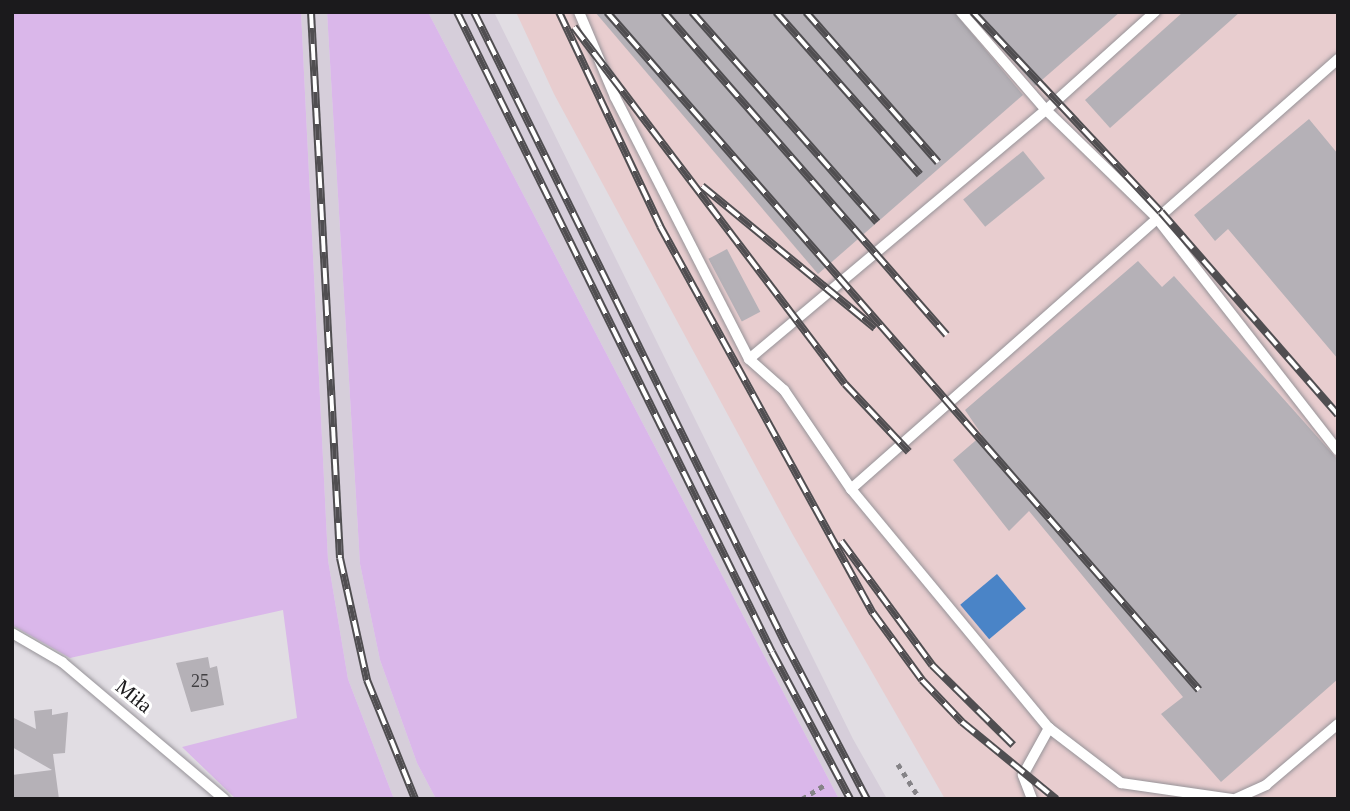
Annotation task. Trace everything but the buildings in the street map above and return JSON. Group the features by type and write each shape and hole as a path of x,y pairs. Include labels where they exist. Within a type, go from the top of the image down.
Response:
{"lane":[{"path":"579,12 615,97 749,359 784,390 851,489 1049,728 1121,783 1234,799 1266,785 1338,724"},
{"path":"961,12 1046,110 1156,217 1338,451"},
{"path":"749,359 1046,110 1155,12"},
{"path":"851,489 1156,217 1338,60"},
{"name":"Miła","path":"12,633 62,662 224,799"},
{"path":"1032,799 1023,775 1049,728"}],"path":[{"path":"898,764 920,799"},
{"path":"802,799 826,784"}],"shaded area":[{"path":"12,12 301,12 328,560 348,679 394,799 236,799 182,747 297,718 283,610 70,658 12,625"},
{"path":"301,12 327,12 360,564 380,660 417,763 436,799 394,799 348,679 328,560"},
{"path":"327,12 428,12 839,799 436,799 417,763 380,660 360,564"},
{"path":"428,12 494,12 853,739 887,799 839,799"},
{"path":"516,12 1338,12 1338,799 945,799 793,535 554,94"}],"water":[{"path":"997,574 1026,608 989,639 960,605"}],"railway":[{"path":"311,12 340,558 367,680 415,799"},
{"path":"457,12 772,652 850,799"},
{"path":"474,12 786,645 867,799"},
{"path":"559,12 660,226 873,613 922,680 962,722 1056,799"},
{"path":"607,12 1199,690"},
{"path":"664,12 947,335"},
{"path":"692,12 877,222"},
{"path":"776,12 920,175"},
{"path":"806,12 938,162"},
{"path":"973,12 1161,212 1338,415"},
{"path":"574,27 845,384 909,452"},
{"path":"702,186 875,328"},
{"path":"841,541 932,665 1013,745"}]}
